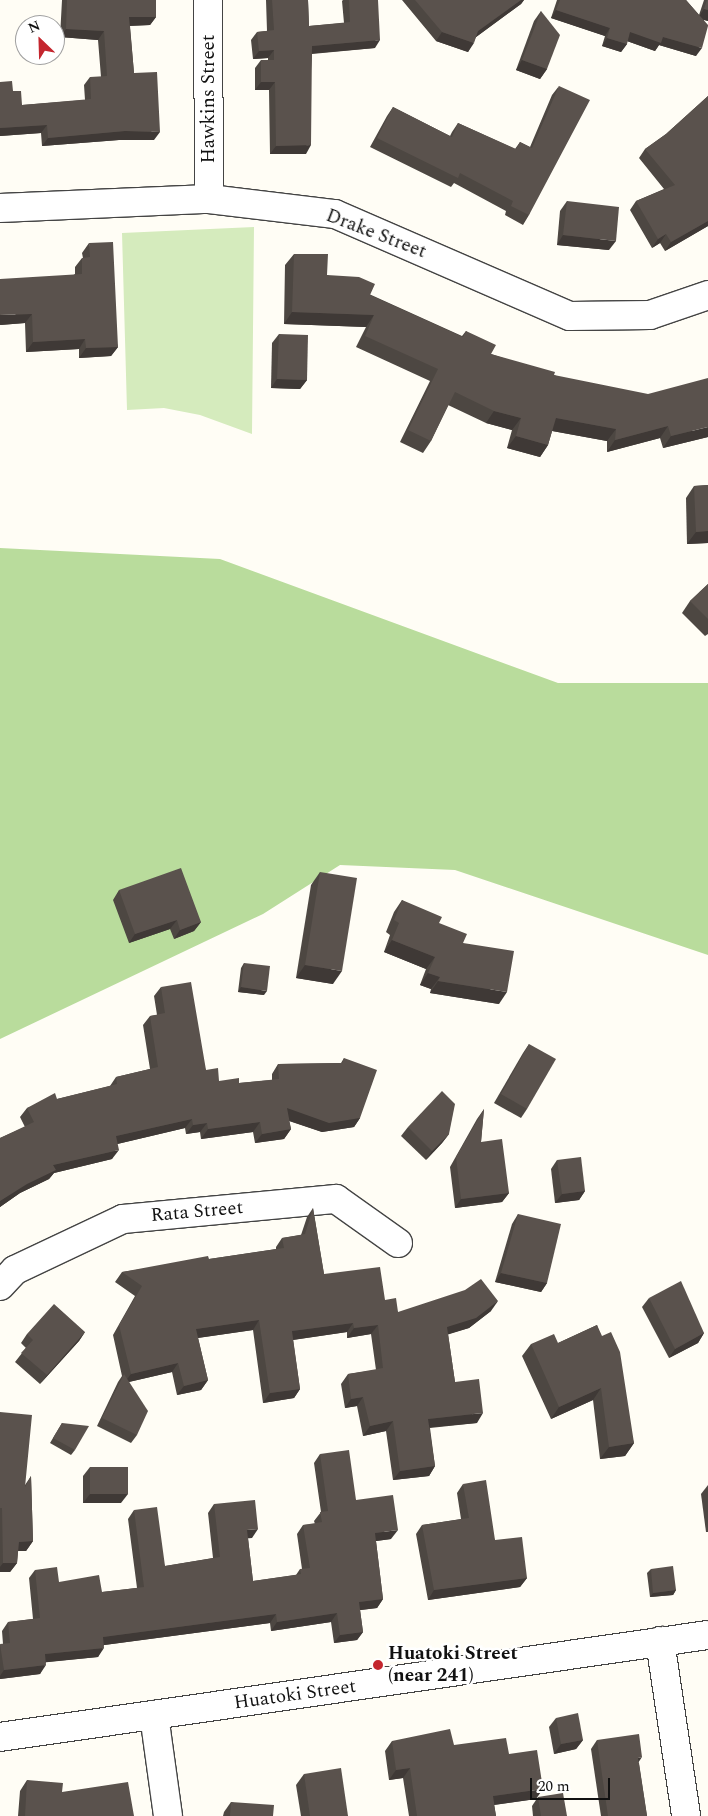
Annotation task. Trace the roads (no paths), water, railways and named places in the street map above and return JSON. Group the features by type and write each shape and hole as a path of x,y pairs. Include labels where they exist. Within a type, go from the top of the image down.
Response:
{"street":[{"name":"Hawkins Street","path":"208,0 209,199"},
{"name":"Drake Street","path":"0,208 209,199 334,214 570,316 650,315 708,295"},
{"name":"Rata Street","path":"0,1286 14,1270 122,1219 336,1199 398,1243"},
{"name":"Huatoki Street","path":"0,1737 708,1635"},
{"path":"660,1641 686,1816"},
{"path":"154,1715 168,1816"}],"place":[{"name":"Huatoki Street (near 241)","path":"378,1665"}]}
